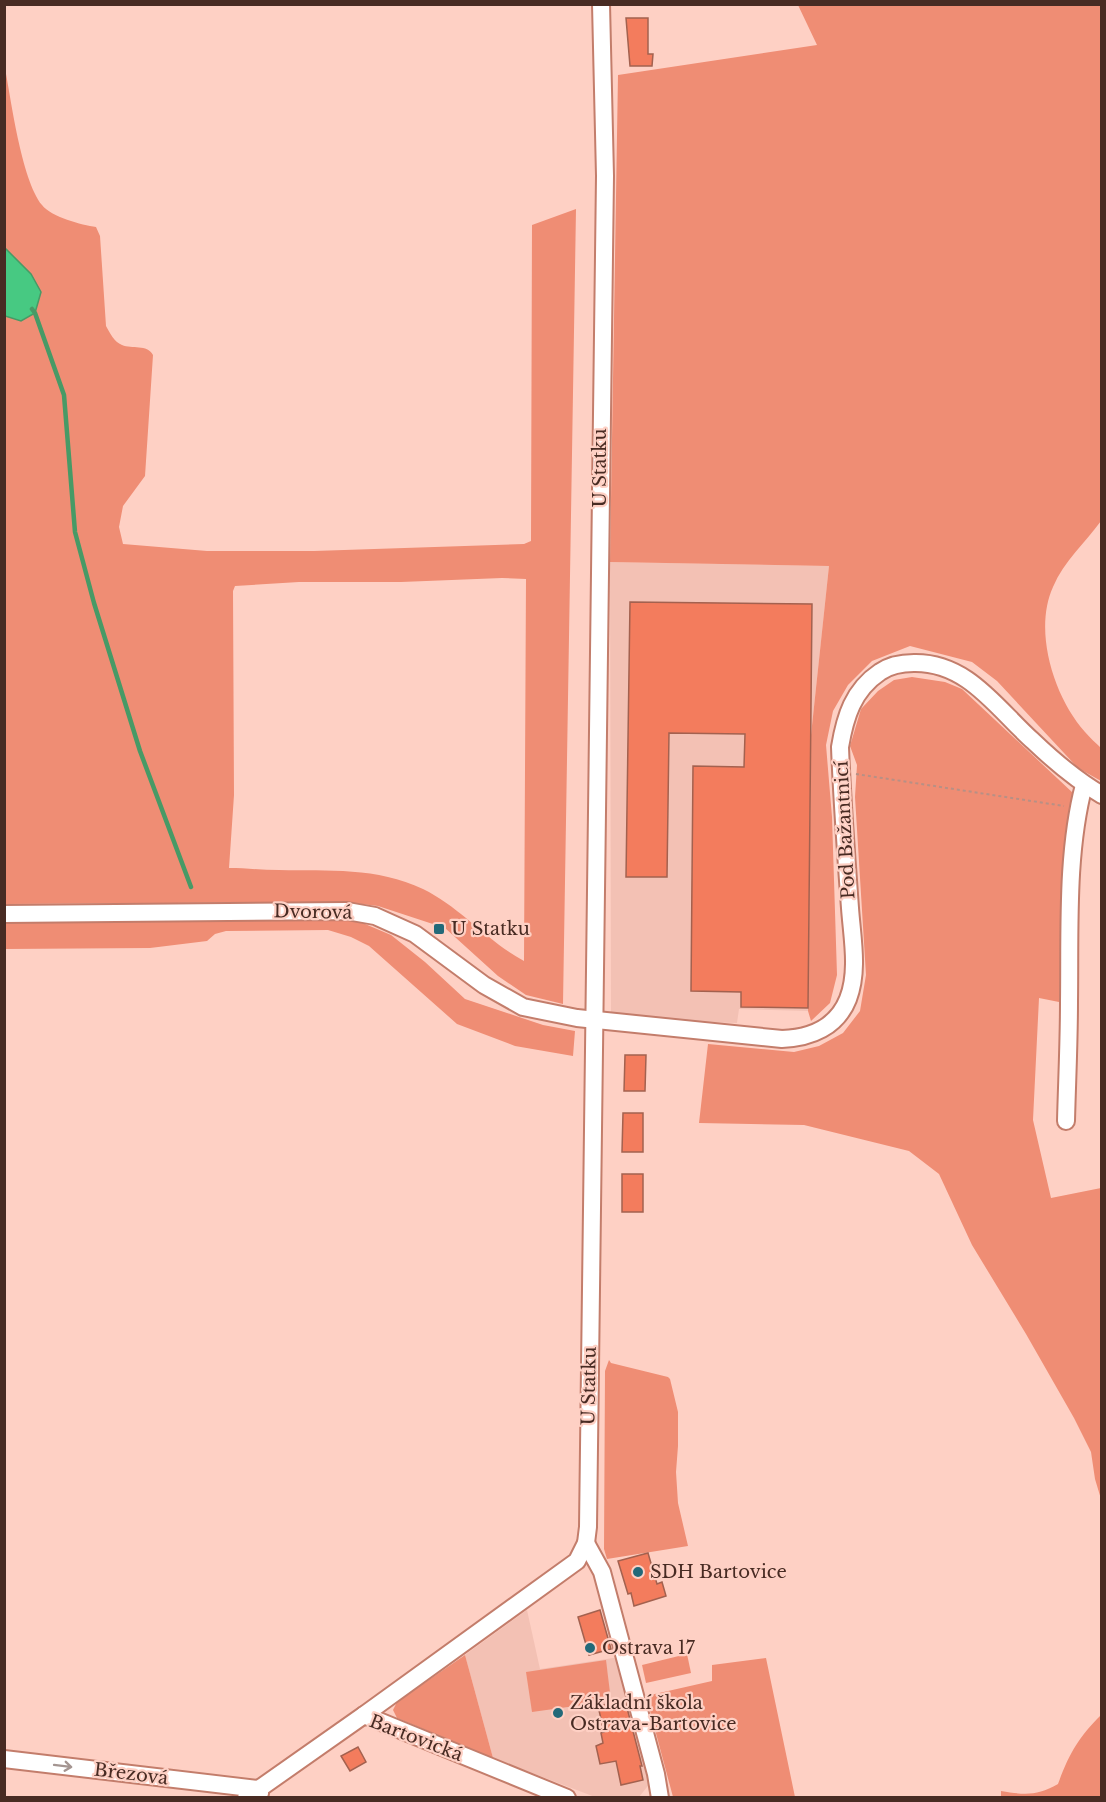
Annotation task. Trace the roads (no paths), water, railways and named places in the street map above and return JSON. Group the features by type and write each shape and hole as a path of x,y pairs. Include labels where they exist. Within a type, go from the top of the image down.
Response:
{"street":[{"name":"U Statku","path":"586,1543 605,176 601,4"},
{"name":"Pod Bažantnicí","path":"594,1020 782,1039 807,1036 836,1019 848,1000 854,969 840,747 849,709 872,678 888,667 912,663 935,664 963,676 980,688 1059,765 1101,795"},
{"path":"1066,1121 1070,1004 1069,910 1078,808 1084,785"},
{"name":"Dvorová","path":"4,914 336,911 361,913 387,921 415,934 484,985 523,1007 550,1014 594,1020"},
{"path":"586,1543 602,1572 656,1774 658,1796"},
{"path":"364,1715 566,1570 577,1561 586,1543"},
{"name":"Bartovická","path":"255,1795 364,1715 567,1797"},
{"name":"Březová","path":"4,1759 255,1795"}],"waterway":[{"path":"32,309 64,395 75,532 94,603 140,751 191,887"}],"place":[{"name":"U Statku","path":"439,929"},
{"name":"SDH Bartovice","path":"638,1572"},
{"name":"Ostrava 17","path":"590,1648"},
{"name":"Základní škola Ostrava-Bartovice","path":"558,1713"}]}
